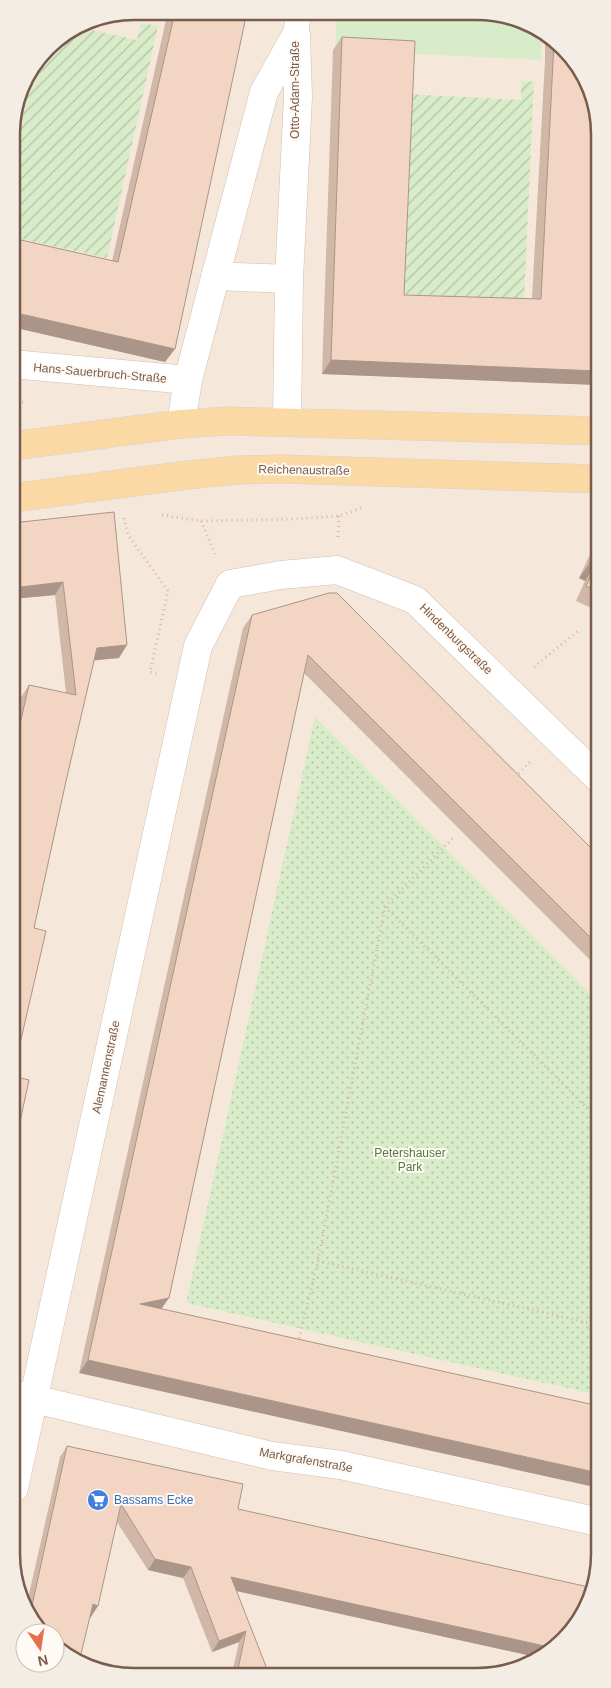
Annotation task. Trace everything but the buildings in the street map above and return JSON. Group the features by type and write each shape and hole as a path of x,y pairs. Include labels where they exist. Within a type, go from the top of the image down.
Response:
{"main road":[{"path":"20,445 181,424 228,421 591,431"},
{"name":"Reichenaustraße","path":"20,497 238,470 282,469 591,480"}],"street":[{"name":"Otto-Adam-Straße","path":"181,424 188,380 264,92 297,24"},
{"name":"Otto-Adam-Straße","path":"287,422 289,280 298,97 297,24"},
{"path":"215,276 289,280"},
{"name":"Hans-Sauerbruch-Straße","path":"20,365 188,380"},
{"name":"Hindenburgstraße","path":"198,646 230,584 281,575 337,570 415,600 591,771"},
{"name":"Alemannenstraße","path":"20,1433 24,1396 198,646"},
{"name":"Markgrafenstraße","path":"24,1396 272,1456 341,1465 591,1520"}],"path":[{"path":"152,513 201,521 295,519 339,516 364,507"},
{"path":"122,508 128,535 168,592 150,672 190,682"},
{"path":"508,689 578,630"},
{"path":"298,1344 318,1261 385,906 453,838"},
{"path":"385,906 591,1112"},
{"path":"318,1261 591,1323"}],"shaded area":[{"path":"134,20 477,20 499,22 527,32 558,53 576,77 585,97 589,112 591,134 591,1561 589,1576 576,1611 552,1640 534,1653 499,1666 477,1668 134,1668 112,1666 77,1653 65,1644 65,1623 44,1623 35,1611 24,1583 20,1561 20,127 22,112 32,84 53,53 84,32 112,22"}],"green space":[{"path":"337,20 492,21 514,26 542,40 541,60 335,50"},
{"path":"141,23 158,26 107,258 20,239 20,127 22,112 29,90 39,71 53,53 71,39 89,29 137,40"},
{"path":"521,81 534,82 524,299 398,294 407,94 521,100"},
{"name":"Petershauser Park","path":"315,717 591,995 591,1393 186,1303"}],"place":[{"name":"Bassams Ecke","path":"98,1500"}]}
